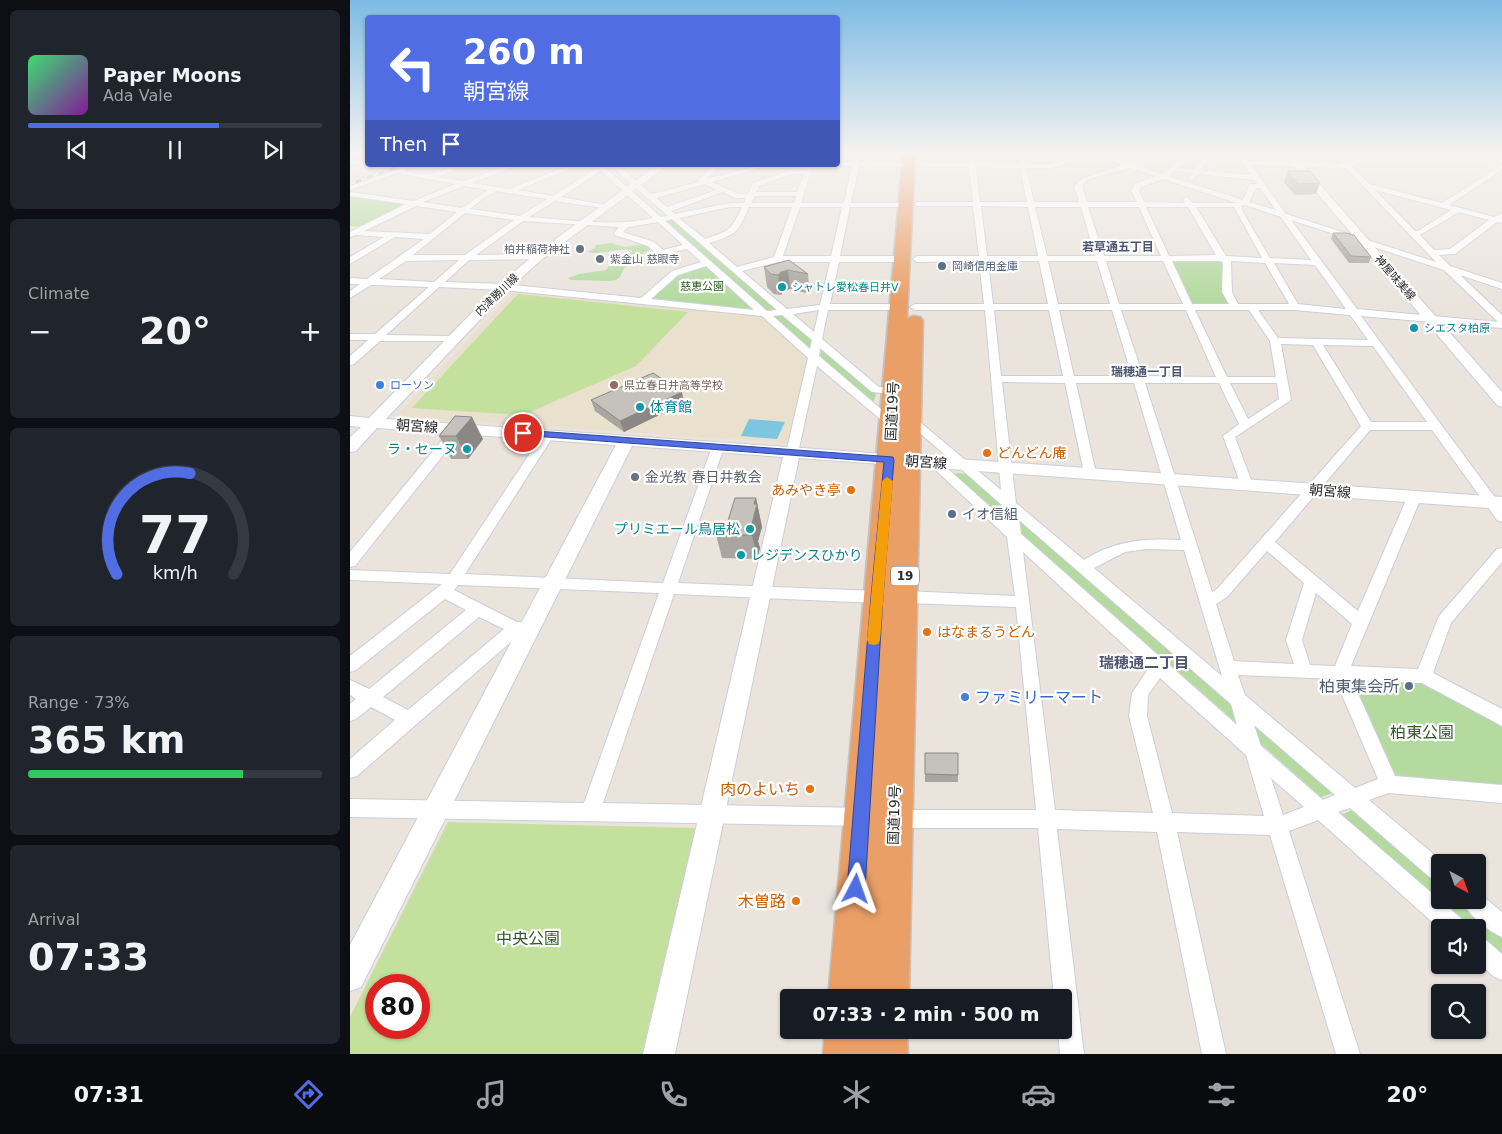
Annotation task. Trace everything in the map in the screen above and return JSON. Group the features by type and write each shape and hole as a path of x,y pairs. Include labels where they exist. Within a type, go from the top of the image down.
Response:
{"highway":[{"name":"国道19号","path":"900,420 912,205"},
{"name":"国道19号","path":"888,989 894,819 911,461 892,391 907,307"},
{"name":"国道19号","path":"850,989 877,597 911,461"},
{"path":"845,1054 846,1039"},
{"path":"886,1039 886,1054"}],"street":[{"path":"407,203 521,219 624,225 714,207 747,205 1241,204 1284,215 1498,285 1502,276"},
{"path":"350,295 403,258 473,203"},
{"path":"350,362 466,258 547,203"},
{"path":"584,203 606,207"},
{"name":"内津勝川線","path":"350,447 504,287 538,257 611,203"},
{"path":"650,203 704,242 876,390 892,391"},
{"path":"656,203 689,246 814,358 965,465 1431,865"},
{"path":"666,216 694,203"},
{"path":"1275,203 1375,343 1497,503 1502,517"},
{"name":"神屋味美線","path":"1330,203 1502,402"},
{"path":"1385,203 1434,252 1448,269 1502,320"},
{"path":"1437,203 1500,218"},
{"path":"352,234 412,204"},
{"path":"977,204 1005,468 1023,602 1072,1054"},
{"path":"1241,204 1240,214 1295,307"},
{"path":"704,242 728,234 736,228 747,205"},
{"path":"778,259 797,205"},
{"path":"659,1054 847,205"},
{"path":"1032,205 1090,473"},
{"path":"1084,205 1348,1054"},
{"path":"1142,205 1245,425"},
{"path":"1191,205 1227,262 1227,292 1234,307"},
{"path":"1414,233 1420,233 1458,209"},
{"path":"1434,252 1452,252 1500,218"},
{"path":"624,225 618,233 651,244 661,253 689,246"},
{"path":"352,234 431,237"},
{"path":"350,261 392,235"},
{"path":"403,258 538,257"},
{"path":"736,270 778,259 836,258 1223,258 1318,263"},
{"path":"644,302 674,273 708,262"},
{"path":"350,281 504,287 767,314 823,307 1295,307 1502,325"},
{"path":"1247,485 1229,436 1285,400 1275,341 1252,308"},
{"path":"350,337 452,339"},
{"path":"1275,341 1375,343"},
{"path":"1316,342 1367,426"},
{"path":"997,379 1281,380"},
{"name":"朝宮線","path":"350,421 1497,503"},
{"path":"1207,602 1222,593 1367,426 1437,426"},
{"path":"350,562 458,429"},
{"path":"350,665 450,586 548,436"},
{"path":"350,976 436,810 523,627 552,583 626,441"},
{"path":"590,813 718,447"},
{"path":"911,461 1013,534 1159,667 1445,919"},
{"path":"1389,784 1340,672 1414,498"},
{"path":"1266,542 1360,622"},
{"path":"1083,568 1117,548 1133,544 1189,545"},
{"path":"1424,676 1444,620 1502,553"},
{"path":"350,575 450,586 552,583 877,597"},
{"path":"1304,670 1294,640 1312,582"},
{"path":"450,586 478,609 523,627"},
{"path":"904,597 1023,602"},
{"path":"350,714 478,609"},
{"path":"350,770 409,719 523,627"},
{"path":"1159,667 1140,693 1138,716 1164,824 1214,1054"},
{"path":"1229,668 1424,676 1502,718"},
{"path":"350,687 409,719"},
{"path":"894,819 1046,819 1278,826 1389,784 1502,794"},
{"path":"350,808 861,817"},
{"path":"1482,909 1502,926"},
{"path":"1486,955 1502,969"}],"shaded area":[{"name":"県立春日井高等学校","path":"516,290 765,317 809,356 788,443 401,417 399,413"}],"green space":[{"path":"350,203 406,204 361,227 350,226"},
{"path":"672,218 779,310 769,312 664,220"},
{"path":"611,243 625,247 644,244 651,249 624,268 620,277 616,280 571,280 568,278 579,274 606,270 611,263 632,252 632,250 626,249 597,253 587,252 595,248 596,245"},
{"path":"1217,259 1224,262 1231,304 1191,304 1171,260"},
{"name":"慈恵公園","path":"707,265 756,308 753,310 651,298 674,276"},
{"path":"518,294 688,312 636,366 523,415 412,408"},
{"path":"784,315 812,339 810,348 773,316"},
{"path":"822,347 876,394 873,403 820,356"},
{"path":"952,473 969,474 1005,504 1006,520"},
{"path":"1020,518 1233,700 1240,726 1022,534"},
{"name":"柏東公園","path":"1352,678 1425,681 1502,723 1502,785 1391,775 1350,684"},
{"path":"1253,718 1338,791 1321,797 1260,743"},
{"path":"1357,808 1431,871 1431,894 1341,815"},
{"name":"中央公園","path":"448,822 696,828 642,1054 350,1054 350,1017 365,987 365,1039 430,1039 430,974 372,974"},
{"path":"1448,909 1474,909 1486,919 1460,919"},
{"path":"1486,919 1502,933 1502,957 1486,942"}],"water":[{"path":"749,419 785,422 777,439 741,436"}],"building":[{"path":"1333,233 1354,235 1371,257 1351,256"},
{"path":"789,260 808,274 788,270 778,275 771,274 764,267"},
{"path":"653,373 682,392 620,421 591,400"},
{"path":"455,416 472,417 456,436 439,436"},
{"path":"735,498 756,498 754,504 757,504 752,524 755,524 752,535 716,535 720,524 727,524"},
{"path":"925,753 958,753 958,775 925,774"}],"slow traffic":[{"path":"874,640 887,481"}],"place":[{"name":"柏井稲荷神社","path":"580,249"},
{"name":"紫金山 慈眼寺","path":"600,259"},
{"name":"岡崎信用金庫","path":"942,266"},
{"name":"シャトレ愛松春日井V","path":"782,287"},
{"name":"シエスタ柏原","path":"1414,328"},
{"name":"ローソン","path":"380,385"},
{"name":"県立春日井高等学校","path":"614,385"},
{"name":"体育館","path":"640,407"},
{"name":"ラ・セーヌ","path":"467,449"},
{"name":"どんどん庵","path":"987,453"},
{"name":"金光教 春日井教会","path":"635,477"},
{"name":"あみやき亭","path":"851,490"},
{"name":"イオ信組","path":"952,514"},
{"name":"プリミエール鳥居松","path":"750,529"},
{"name":"レジデンスひかり","path":"741,555"},
{"name":"はなまるうどん","path":"927,632"},
{"name":"柏東集会所","path":"1409,686"},
{"name":"ファミリーマート","path":"965,697"},
{"name":"肉のよいち","path":"810,789"},
{"name":"木曽路","path":"796,901"}],"district":[{"name":"若草通五丁目","path":"1118,247"},
{"name":"瑞穂通一丁目","path":"1147,372"},
{"name":"瑞穂通二丁目","path":"1144,663"}],"route":[{"path":"523,433 889,460 856,889"}]}
